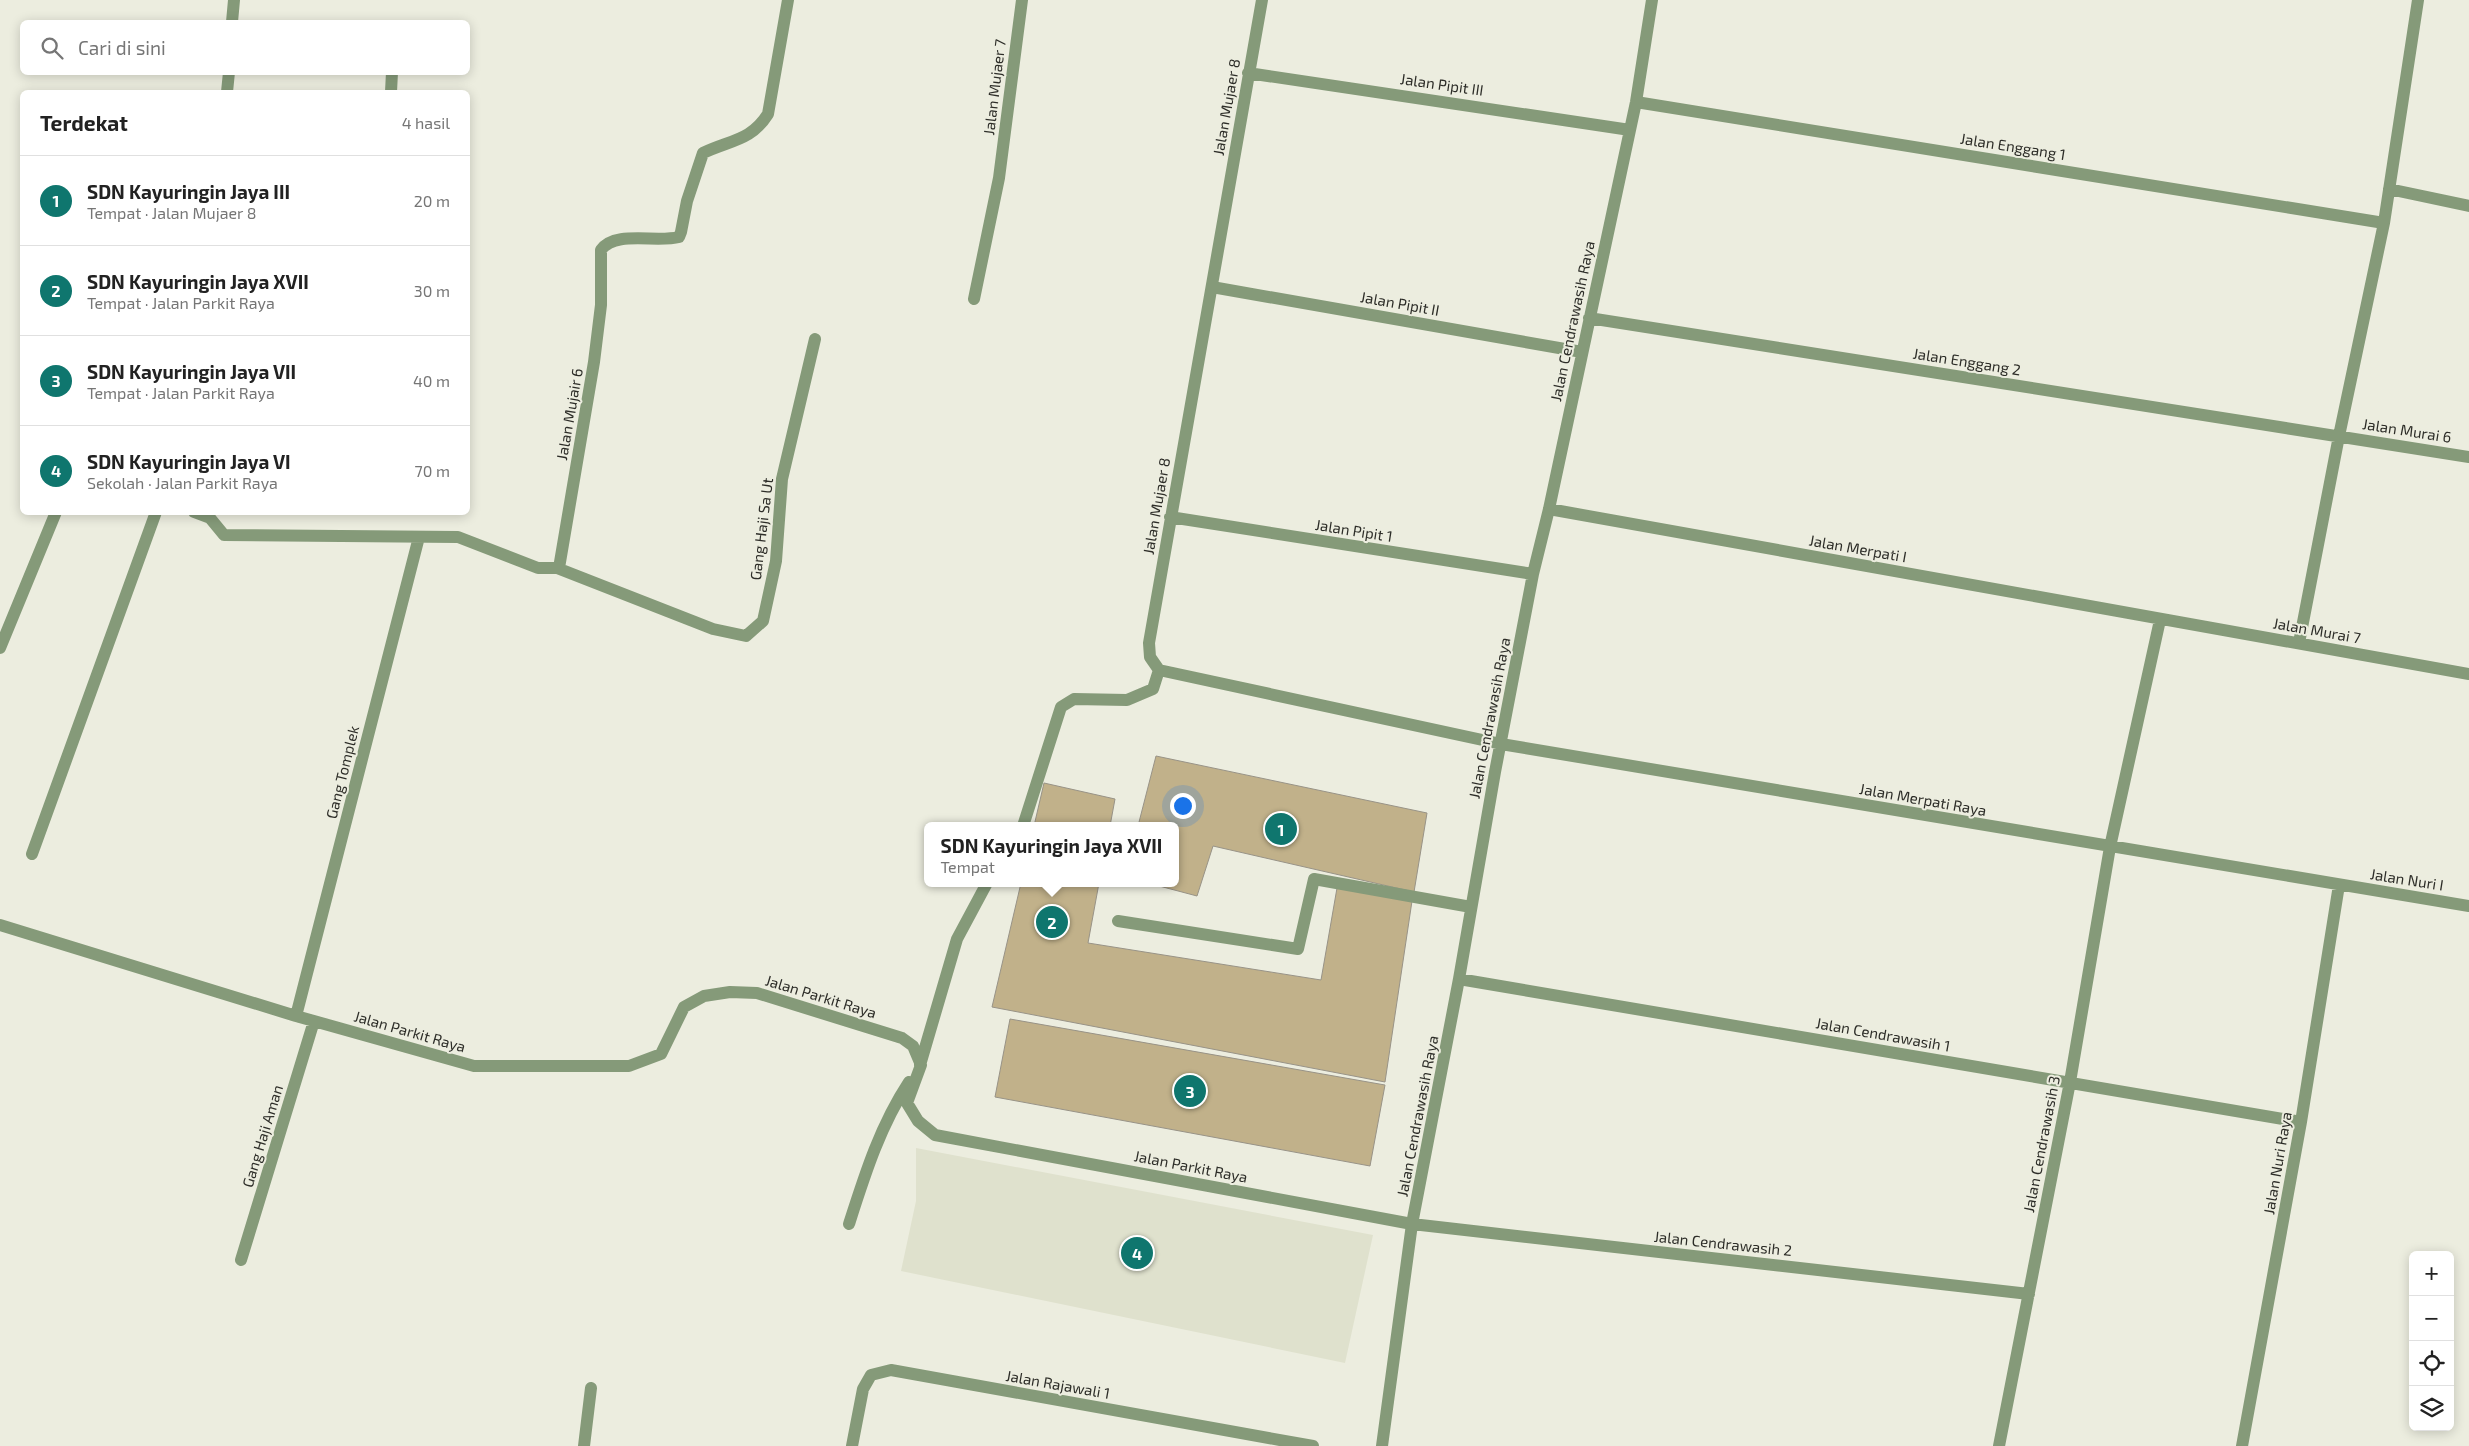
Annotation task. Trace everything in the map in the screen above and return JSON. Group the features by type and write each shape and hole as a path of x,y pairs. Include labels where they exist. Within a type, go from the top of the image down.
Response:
{"street":[{"path":"232,20 234,0"},
{"name":"Jalan Mujair 6","path":"557,568 594,362 600,305 601,250 606,242 617,239 670,240 678,237 682,232 687,201 703,153 750,134 760,127 768,114 788,0"},
{"name":"Jalan Mujaer 7","path":"974,299 999,178 1022,0"},
{"name":"Jalan Mujaer 8","path":"1159,670 1150,657 1149,643 1262,0"},
{"name":"Jalan Cendrawasih Raya","path":"1382,1446 1412,1224 1460,979 1471,907 1501,744 1533,574 1549,509 1636,102 1652,0"},
{"path":"2299,643 2339,436 2384,223 2418,0"},
{"name":"Jalan Pipit III","path":"1248,73 1630,130"},
{"path":"227,90 229,75"},
{"path":"391,90 392,75"},
{"name":"Jalan Enggang 1","path":"1636,102 2384,223"},
{"path":"2389,189 2469,206"},
{"name":"Jalan Pipit II","path":"1212,287 1582,352"},
{"name":"Jalan Enggang 2","path":"1589,318 2339,436"},
{"name":"Gang Haji Sa Ut","path":"557,568 713,629 746,636 763,621 776,561 782,479 816,339"},
{"name":"Jalan Murai 6","path":"2339,436 2469,456"},
{"name":"Jalan Merpati I","path":"1549,509 2160,620"},
{"path":"0,648 55,515"},
{"path":"32,854 155,515"},
{"path":"202,515 210,518 224,535 458,537 538,568 557,568"},
{"name":"Jalan Pipit 1","path":"1170,517 1533,574"},
{"name":"Gang Tomplek","path":"296,1016 419,537"},
{"name":"Jalan Murai 7","path":"2160,620 2469,674"},
{"name":"Jalan Cendrawasih 3","path":"1999,1446 2070,1082 2110,847 2160,620"},
{"path":"1025,822 1061,707 1074,699 1127,700 1152,689 1159,670 1501,744"},
{"name":"Jalan Merpati Raya","path":"1501,744 2339,885"},
{"path":"1118,921 1298,949 1314,880 1471,907"},
{"name":"Jalan Nuri I","path":"2339,885 2469,906"},
{"name":"Jalan Nuri Raya","path":"2242,1446 2302,1122 2339,885"},
{"path":"849,1224 875,1144 891,1109 921,1065 957,939 985,887"},
{"name":"Jalan Parkit Raya","path":"0,925 296,1016 474,1066 629,1066 661,1054 684,1007 704,996 730,992 756,994 902,1038 913,1046 921,1065 907,1103 918,1121 935,1135 1412,1224"},
{"name":"Jalan Cendrawasih 1","path":"1460,979 2302,1122"},
{"name":"Gang Haji Aman","path":"241,1260 314,1021"},
{"name":"Jalan Cendrawasih 2","path":"1412,1224 2029,1294"},
{"name":"Jalan Rajawali 1","path":"852,1446 863,1389 871,1375 890,1370 1312,1446"},
{"path":"584,1446 591,1388"}],"shaded area":[{"path":"916,1148 1373,1235 1345,1363 901,1271 916,1201"}],"building":[{"path":"1156,756 1427,813 1414,892 1213,846 1197,896 1163,887 1179,887 1179,822 1139,822"},
{"path":"1044,783 1115,799 1111,822 1035,822"},
{"path":"1020,887 1098,887 1088,943 1321,980 1337,888 1412,901 1385,1082 992,1007"},
{"path":"1010,1019 1385,1085 1370,1166 995,1097"}],"place":[{"name":"SDN Kayuringin Jaya III","path":"1281,829"},
{"name":"SDN Kayuringin Jaya XVII","path":"1052,922"},
{"name":"SDN Kayuringin Jaya VII","path":"1190,1091"},
{"name":"SDN Kayuringin Jaya VI","path":"1137,1253"}]}
